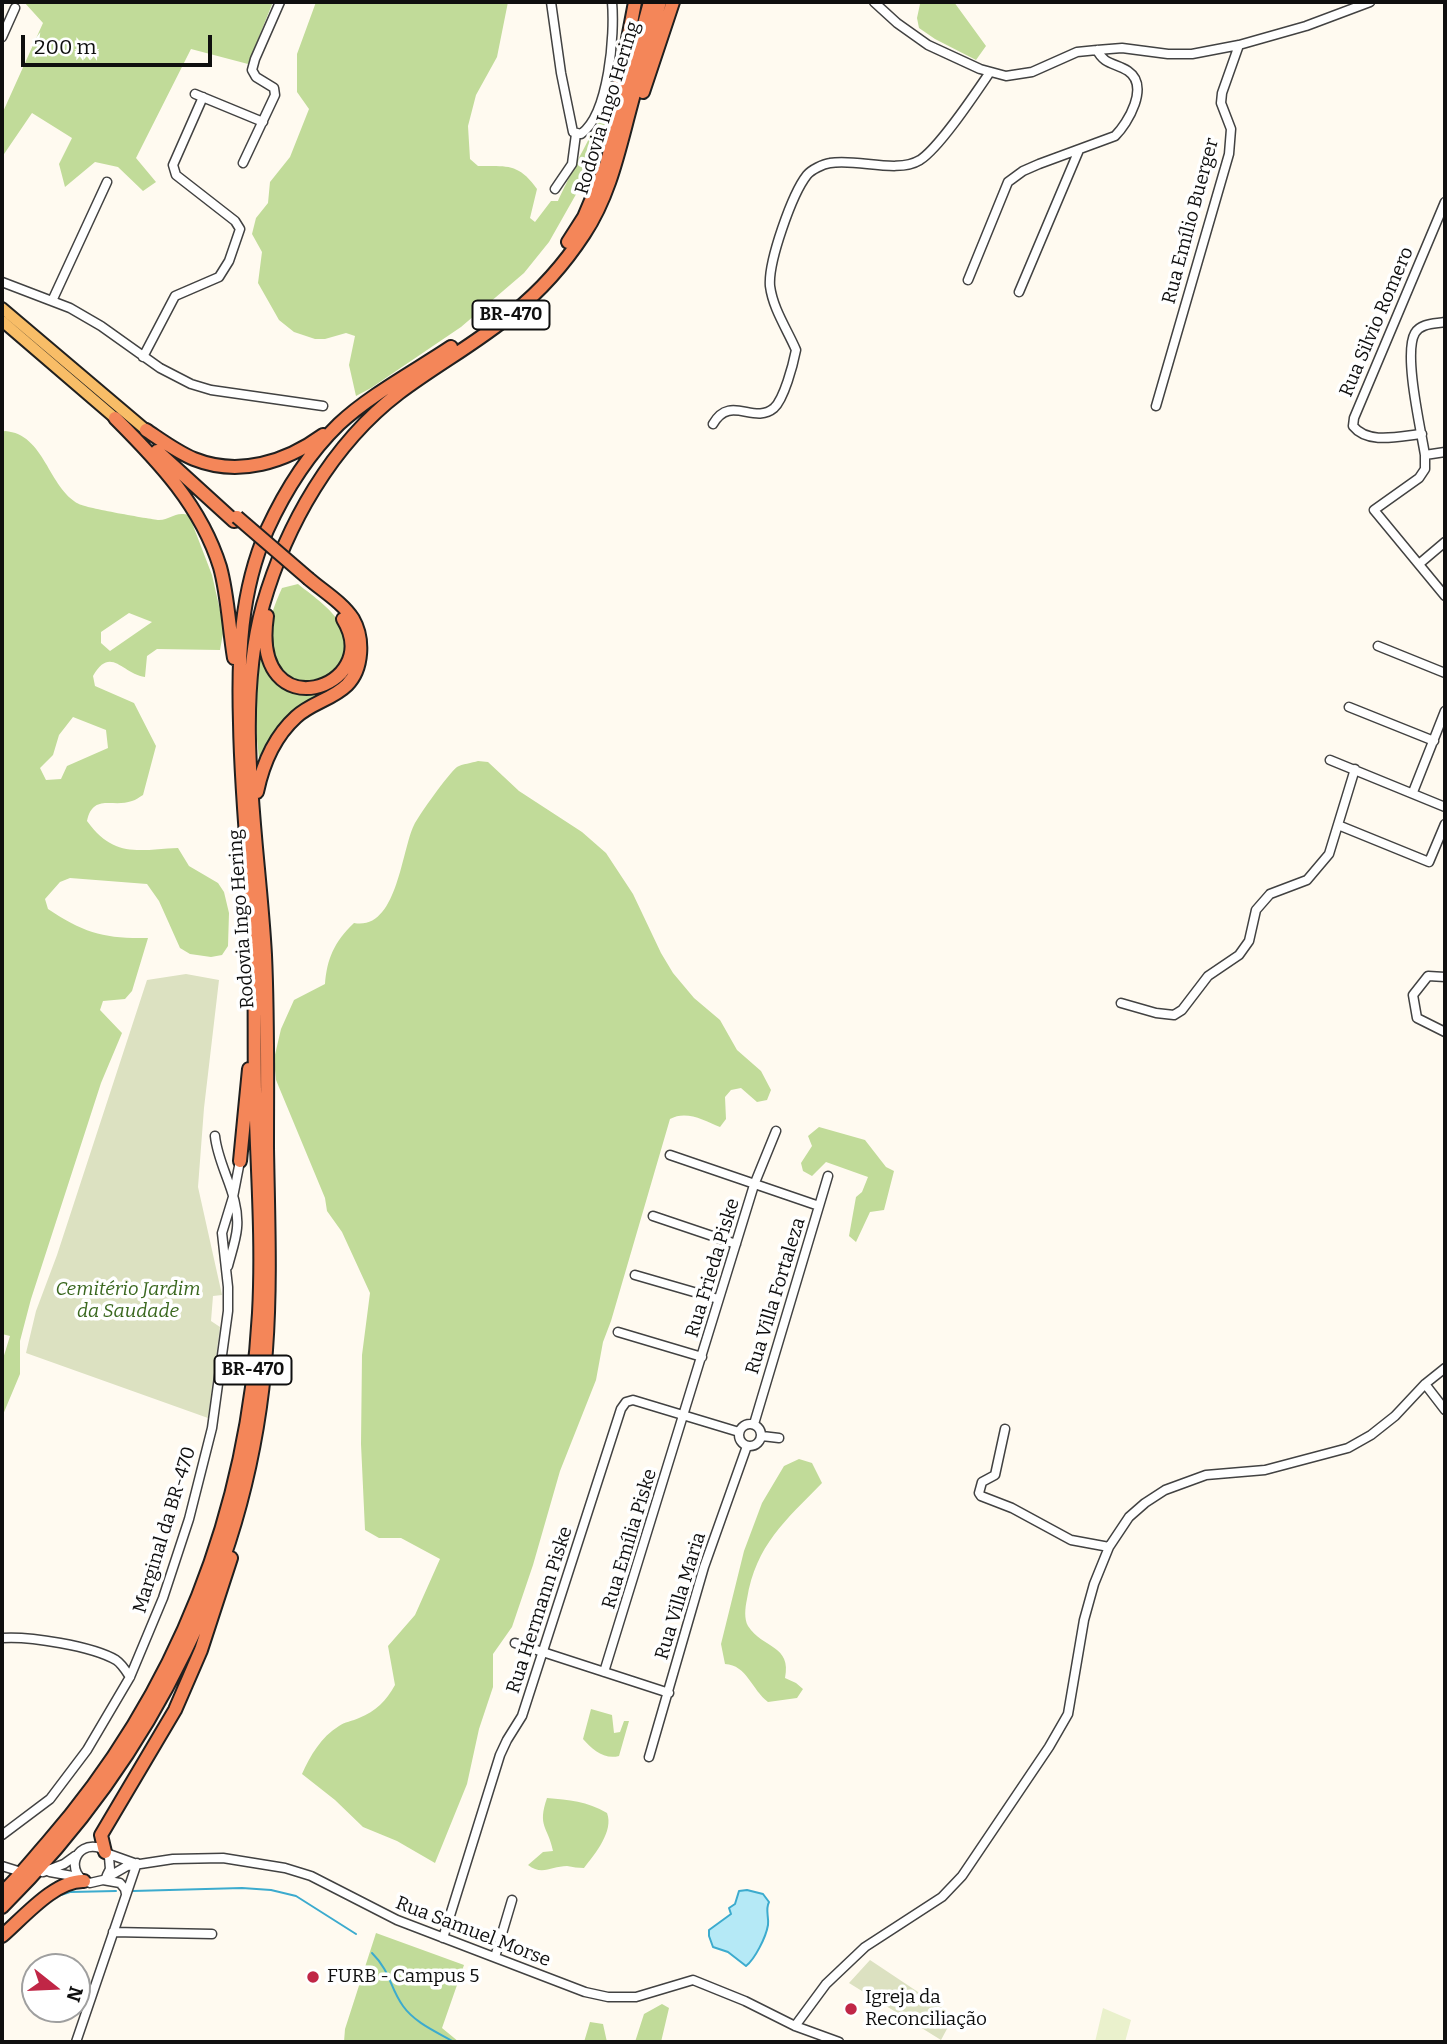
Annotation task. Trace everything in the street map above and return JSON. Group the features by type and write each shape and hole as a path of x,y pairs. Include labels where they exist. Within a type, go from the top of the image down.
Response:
{"highway":[{"path":"618,117 620,78 635,2"},
{"name":"Rodovia Ingo Hering","path":"2,1894 88,1794 137,1723 181,1640 222,1530 238,1465 259,1312 260,1216 253,927 241,769 239,685 241,631 256,559 289,489 338,425 357,409 503,310 550,267 575,234 606,165 650,2"},
{"name":"Rodovia Ingo Hering","path":"2,1907 83,1817 129,1754 163,1698 191,1639 232,1531 255,1432 266,1354 270,1250 267,1012 251,754 251,670 256,632 275,568 314,489 358,430 398,394 522,305 555,271 586,231 609,184 660,2"},
{"path":"609,184 626,146 673,2"},
{"path":"115,418 352,618 360,646 355,672 347,684 297,715 274,743 263,766 257,794 256,834"},
{"path":"115,418 178,485 209,540 220,568 239,685"},
{"path":"146,430 194,459 235,467 253,466 296,453 338,425"},
{"path":"146,430 236,519"},
{"path":"275,568 266,620 266,650 270,664 276,675 288,684 312,689 331,683 342,672 347,665 350,646 346,623 335,608 307,581"},
{"path":"240,1161 255,1027"},
{"path":"106,1852 101,1835 104,1827 175,1710 201,1650 236,1543 247,1469"},
{"path":"2,1936 58,1888 82,1879"}],"main road":[{"path":"2,308 146,430"},
{"path":"2,321 115,418"}],"street":[{"path":"243,163 275,95 274,88 256,77 252,70 254,59 280,2"},
{"path":"551,2 561,73 573,132 576,134 572,164 555,189"},
{"path":"576,134 581,134 588,127 603,92 613,48 612,2"},
{"path":"874,2 897,23 928,45 990,72 1006,76 1019,75 1077,52 1122,48 1192,54 1239,45 1306,26 1370,2"},
{"path":"2,37 15,8"},
{"name":"Rua Emílio Buerger","path":"1156,406 1228,154 1231,130 1221,103 1222,93 1239,45"},
{"path":"968,280 1009,182 1031,167 1115,136 1123,128 1136,102 1135,78 1129,71 1105,61 1097,50"},
{"path":"713,424 719,414 725,411 763,413 772,410 779,401 796,351 773,301 770,282 773,259 797,190 809,172 828,163 861,162 903,166 919,160 933,148 990,72"},
{"path":"143,357 175,296 219,277 237,242 240,229 236,221 176,175 174,170 173,165 199,95 263,122"},
{"path":"1019,292 1079,150"},
{"path":"52,301 107,182"},
{"name":"Rua Silvio Romero","path":"1422,434 1375,438 1357,432 1353,426 1359,405 1445,202"},
{"path":"2,282 21,292 52,301 91,320 143,357 191,384 211,390 323,406"},
{"path":"1445,322 1423,325 1415,334 1410,356 1425,455 1424,469 1419,478 1374,510 1445,596"},
{"path":"1425,455 1445,452"},
{"path":"1419,564 1445,542"},
{"path":"1378,646 1445,673"},
{"path":"1349,707 1434,741"},
{"path":"1413,792 1445,711"},
{"path":"1330,760 1445,807"},
{"path":"1121,1003 1174,1015 1182,1010 1202,981 1244,950 1256,910 1270,894 1307,880 1329,854 1355,769"},
{"path":"1338,825 1429,862 1445,824"},
{"path":"1445,976 1428,976 1413,995 1413,1007 1417,1018 1445,1032"},
{"name":"Rua Frieda Piske","path":"685,1416 754,1185 776,1131"},
{"path":"215,1136 220,1162 233,1197 237,1229 226,1272"},
{"path":"670,1155 819,1206"},
{"path":"220,1162 231,1167 240,1161"},
{"path":"226,1272 222,1233 240,1161"},
{"name":"Rua Villa Fortaleza","path":"754,1424 828,1176"},
{"path":"653,1216 736,1244"},
{"name":"Marginal da BR-470","path":"3,1835 57,1791 102,1727 130,1677 163,1598 212,1428 228,1311 226,1272"},
{"path":"635,1275 719,1299"},
{"path":"618,1332 702,1357"},
{"path":"795,2026 826,1984 865,1947 942,1897 962,1876 1049,1747 1068,1714 1084,1620 1108,1547 1129,1517 1165,1490 1206,1475 1265,1470 1348,1448 1395,1416 1425,1384 1445,1368"},
{"path":"1425,1384 1445,1410"},
{"name":"Rua Hermann Piske","path":"443,1938 500,1755 522,1716 621,1409 626,1402 633,1400 739,1432"},
{"name":"Rua Emília Piske","path":"604,1672 685,1416"},
{"path":"747,1424 754,1424 762,1436 758,1443 747,1446 741,1442 739,1432 747,1424"},
{"path":"1006,1429 996,1472 981,1484 981,1496 1012,1508 1071,1539 1108,1547"},
{"path":"762,1436 779,1438"},
{"name":"Rua Villa Maria","path":"649,1757 705,1567 747,1446"},
{"path":"2,1638 52,1642 87,1650 115,1659 130,1677"},
{"path":"515,1643 669,1693"},
{"path":"105,1877 110,1863 106,1852 94,1846 82,1849 64,1864 43,1872 63,1873 90,1883 105,1877 120,1883 125,1889 125,1897"},
{"name":"Rua Samuel Morse","path":"106,1852 136,1863"},
{"path":"77,1854 74,1866 82,1879"},
{"name":"Rua Samuel Morse","path":"105,1877 136,1863 197,1857 253,1861 285,1868 311,1876 376,1910 443,1938 585,1992 608,1997 636,1997 693,1980 745,2001 795,2026 839,2042"},
{"path":"89,2042 76,2041 136,1863"},
{"path":"2,1867 18,1871 2,1876"},
{"path":"495,1957 512,1900"},
{"path":"113,1932 212,1934"}],"green space":[{"path":"24,2 273,2 248,64 191,49 136,158 156,182 143,191 118,167 95,162 65,187 59,164 72,138 32,113 2,157 2,114 43,23"},
{"path":"316,2 508,2 497,57 476,95 468,126 470,159 478,166 505,166 524,174 537,189 530,218 535,222 551,201 558,201 591,135 610,107 599,149 579,189 549,242 524,273 461,327 356,396 349,365 355,336 346,333 315,339 294,332 279,320 258,283 262,252 252,234 256,218 268,203 270,182 290,157 309,109 297,92 297,54"},
{"path":"919,2 954,2 986,46 976,60 919,28"},
{"path":"2,432 18,434 29,441 60,486 79,504 159,520 180,514 189,515 212,575 224,628 220,650 157,649 147,656 145,677 111,662 99,667 93,676 95,686 134,703 156,746 143,795 125,803 99,804 90,812 87,821 107,841 127,849 178,848 189,866 218,883 224,892 229,913 228,946 222,955 211,957 190,954 180,948 159,901 147,884 70,878 60,882 45,899 48,909 84,929 107,936 148,938 132,991 125,999 103,1001 100,1010 122,1033 101,1083 31,1299 20,1341 20,1374 2,1417 2,1362 10,1336 2,1334","holes":["129,613 152,622 110,651 101,643 101,632","73,717 106,730 108,748 67,766 61,779 46,780 40,768 53,755 59,735"]},
{"path":"298,584 323,604 346,636 342,660 323,681 311,683 289,675 273,654 269,640 270,620 282,588"},
{"path":"357,654 346,681 291,716 265,745 259,758 255,720 259,655 273,675 284,683 296,689 321,691 333,687 343,678"},
{"path":"478,761 488,762 519,791 582,832 606,853 633,894 673,973 694,998 720,1020 737,1050 761,1071 771,1090 767,1100 757,1102 741,1088 731,1090 725,1097 726,1119 720,1127 689,1116 670,1119 603,1342 596,1380 560,1471 512,1627 493,1654 493,1687 479,1729 467,1784 435,1863 397,1841 363,1827 302,1774 321,1741 341,1725 371,1712 392,1691 395,1685 388,1646 415,1615 440,1559 401,1538 379,1538 365,1530 361,1444 362,1355 370,1293 342,1232 327,1211 325,1198 276,1080 274,1059 281,1029 294,1000 325,984 330,959 341,937 354,923 368,922 380,915 388,903 414,825 441,785 457,767"},
{"name":"Cemitério Jardim da Saudade","path":"186,974 219,980 198,1187 222,1295 213,1296 211,1321 220,1327 208,1418 26,1353 36,1311 57,1255 147,980"},
{"path":"819,1127 865,1140 886,1167 894,1171 884,1210 870,1212 856,1242 849,1236 856,1197 862,1192 868,1177 826,1162 812,1176 803,1171 801,1163 812,1146 808,1136"},
{"path":"799,1459 812,1463 822,1483 784,1522 765,1549 751,1580 746,1606 748,1626 780,1653 786,1667 785,1678 803,1689 797,1698 768,1702 744,1673 733,1665 725,1664 721,1644 744,1551 762,1503 784,1466"},
{"path":"591,1709 612,1715 614,1733 620,1732 624,1721 629,1721 619,1756 603,1755 583,1739"},
{"path":"547,1798 570,1800 607,1813 606,1835 584,1868 567,1866 538,1870 528,1865 543,1852 553,1851 543,1821"},
{"path":"376,1933 464,1965 442,2028 459,2042 344,2042 345,2029"},
{"path":"870,1960 954,2016 941,2040 849,1983"},
{"path":"662,2004 669,2008 661,2042 635,2042 644,2014"},
{"path":"1103,2008 1131,2020 1125,2042 1095,2042"},
{"path":"590,2022 603,2024 607,2042 584,2042"}],"water":[{"path":"739,1891 763,1894 769,1902 765,1935 746,1966 728,1952 713,1947 709,1930 731,1914 729,1908 735,1904"}],"waterway":[{"path":"133,1891 242,1888 271,1890 296,1896 356,1934"},
{"path":"58,1896 70,1892 116,1891"},
{"path":"372,1953 383,1966 398,1999 408,2012 427,2027 454,2042"}],"place":[{"name":"FURB - Campus 5","path":"313,1977"},
{"name":"Igreja da Reconciliação","path":"851,2009"}]}
